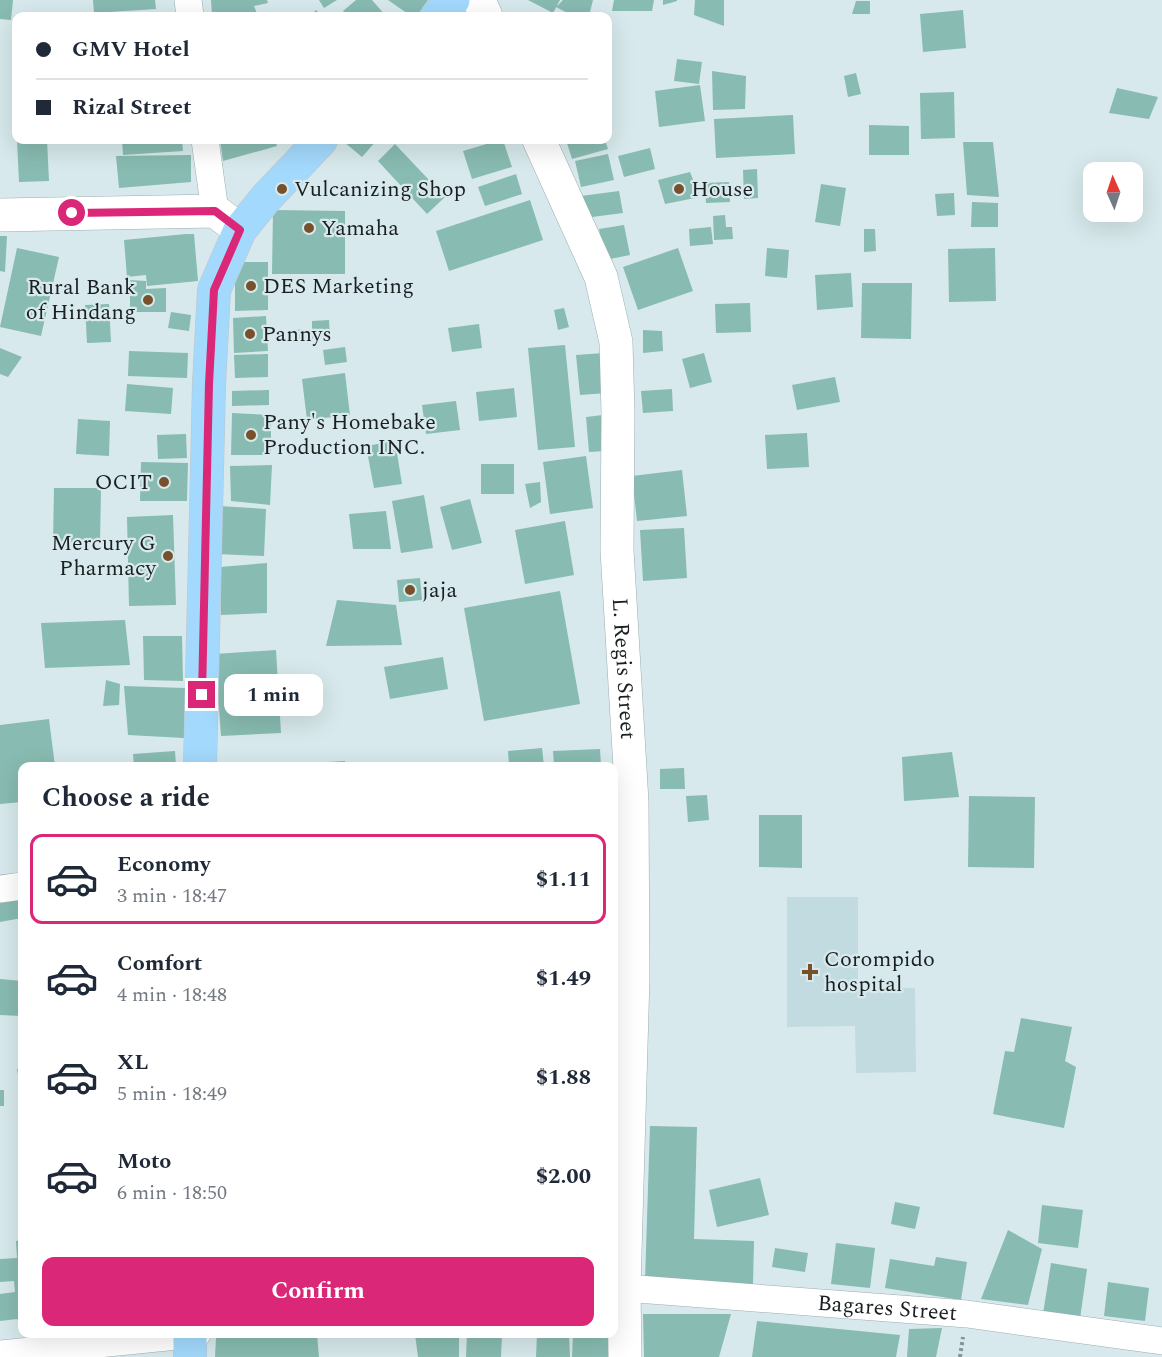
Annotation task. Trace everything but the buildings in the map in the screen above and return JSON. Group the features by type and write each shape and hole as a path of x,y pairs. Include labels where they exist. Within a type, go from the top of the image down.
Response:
{"main road":[{"path":"441,12 453,0"},
{"path":"201,762 209,384 214,290 228,220 266,198 317,144"},
{"path":"190,1338 190,1357"}],"street":[{"path":"0,215 228,220 206,144"},
{"name":"L. Regis Street","path":"541,144 601,277 616,342 617,550 623,804 633,977 619,1289 625,1357"},
{"path":"0,889 18,887"},
{"name":"Bagares Street","path":"619,1289 967,1314 1162,1341"},
{"path":"0,1354 152,1338"}],"shaded area":[{"path":"787,897 858,897 858,988 915,988 916,1072 856,1073 855,1026 787,1027"}],"place":[{"name":"Vulcanizing Shop","path":"282,189"},
{"name":"House","path":"679,189"},
{"name":"Yamaha","path":"309,228"},
{"name":"DES Marketing","path":"251,286"},
{"name":"Rural Bank of Hindang","path":"148,300"},
{"name":"Pannys","path":"250,334"},
{"name":"Pany's Homebake Production INC.","path":"251,435"},
{"name":"OCIT","path":"164,482"},
{"name":"Mercury G Pharmacy","path":"168,556"},
{"name":"jaja","path":"410,590"},
{"name":"Corompido hospital","path":"810,972"}],"route":[{"path":"72,213 215,211 240,230 214,290 209,384 202,695"}]}
